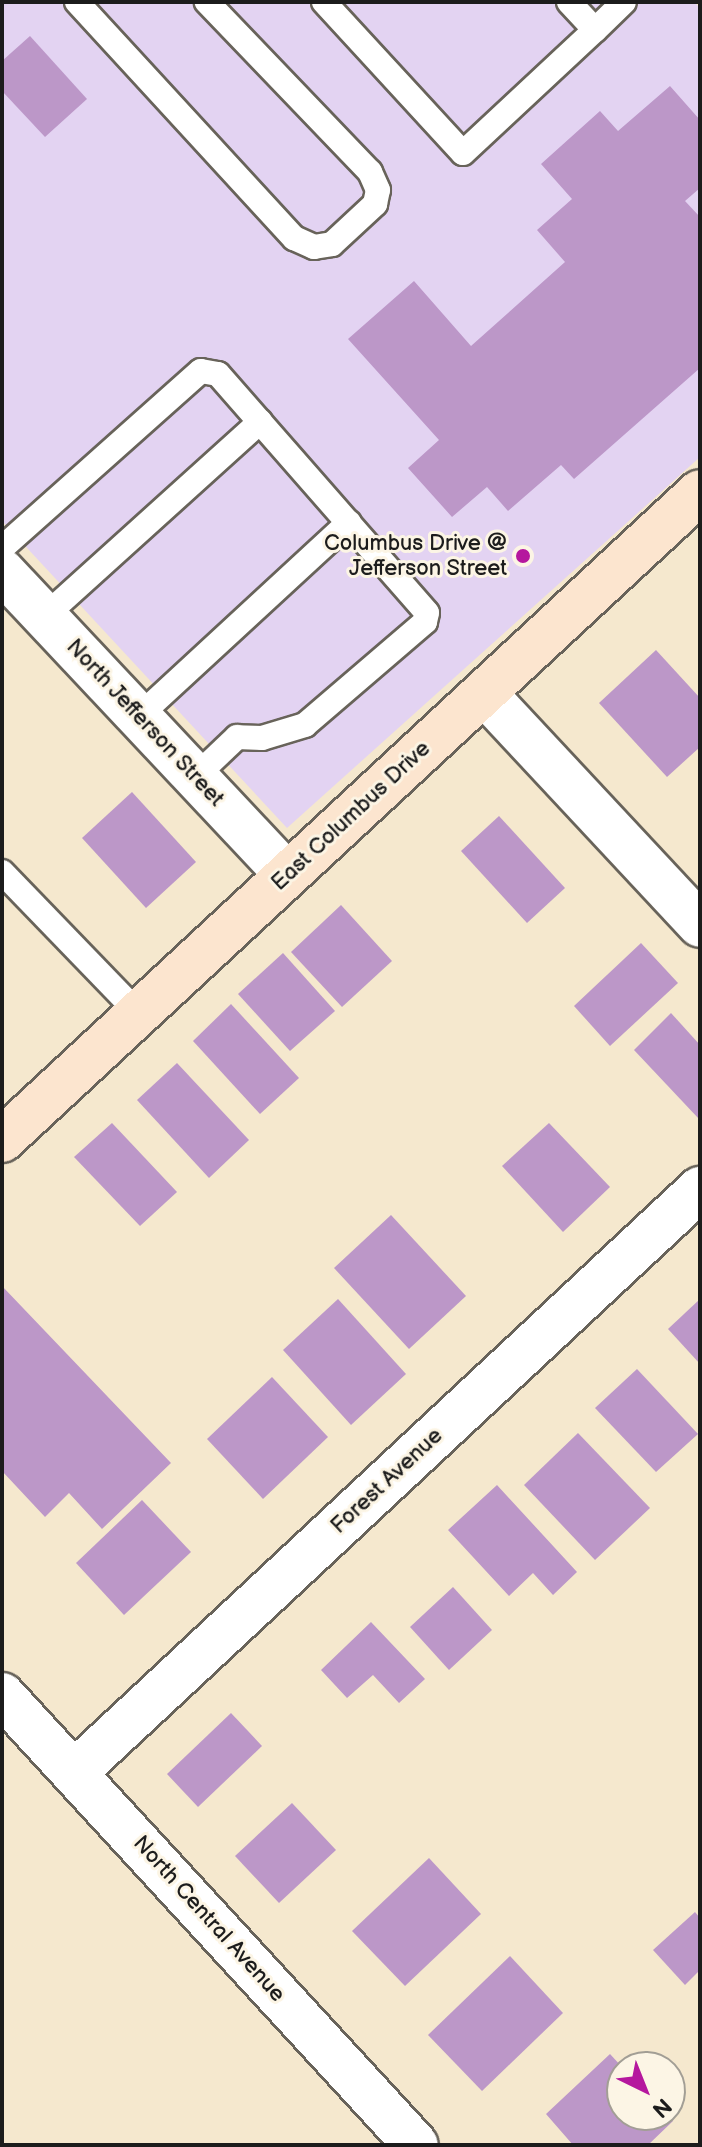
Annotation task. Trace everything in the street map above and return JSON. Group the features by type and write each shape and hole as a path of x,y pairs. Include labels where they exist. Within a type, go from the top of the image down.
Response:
{"main road":[{"name":"East Columbus Drive","path":"2,1140 700,492"}],"street":[{"name":"North Jefferson Street","path":"2,571 287,874"},
{"path":"484,693 700,925"},
{"name":"Forest Avenue","path":"75,1772 700,1189"},
{"name":"North Central Avenue","path":"2,1695 416,2145"}],"lane":[{"path":"77,2 294,238 314,247 332,244 375,204 378,190 370,172 207,2"},
{"path":"324,2 463,153 624,2"},
{"path":"569,2 595,30"},
{"path":"2,548 201,371 218,374 427,613 425,622 305,725 262,738 237,737 195,777"},
{"path":"45,616 260,422"},
{"path":"138,717 349,522"},
{"path":"2,872 138,1013"}],"shaded area":[{"path":"2,2 694,2 700,8 700,457 287,828 2,521"}],"building":[{"path":"30,36 87,99 45,137 2,91 2,61"},
{"path":"670,86 700,120 700,188 685,201 700,217 700,368 574,479 561,465 508,511 487,487 452,517 408,468 439,440 348,339 414,281 471,346 565,262 537,230 572,199 541,164 600,111 618,131"},
{"path":"656,650 700,698 700,747 667,777 599,703"},
{"path":"132,792 196,862 146,908 82,838"},
{"path":"499,816 565,888 527,923 461,851"},
{"path":"341,905 392,961 342,1007 291,952"},
{"path":"641,943 678,983 610,1046 574,1006"},
{"path":"283,953 335,1011 290,1051 238,994"},
{"path":"231,1004 299,1078 260,1114 193,1041"},
{"path":"671,1013 700,1045 699,1119 634,1050"},
{"path":"177,1063 249,1140 209,1178 137,1100"},
{"path":"112,1123 177,1192 140,1226 74,1157"},
{"path":"549,1123 610,1187 563,1232 502,1166"},
{"path":"391,1215 466,1296 409,1349 334,1268"},
{"path":"2,1286 171,1463 102,1529 69,1493 45,1517 2,1471"},
{"path":"338,1299 406,1374 351,1425 283,1350"},
{"path":"700,1299 700,1364 668,1329"},
{"path":"637,1369 698,1434 656,1472 595,1408"},
{"path":"272,1377 328,1437 263,1499 207,1439"},
{"path":"578,1433 650,1508 595,1560 524,1485"},
{"path":"497,1485 577,1572 553,1595 533,1573 509,1596 448,1530"},
{"path":"142,1500 191,1552 124,1615 76,1563"},
{"path":"453,1587 492,1630 449,1670 410,1627"},
{"path":"371,1622 425,1679 399,1703 373,1675 347,1698 321,1670"},
{"path":"231,1713 262,1746 198,1807 167,1774"},
{"path":"292,1803 336,1850 279,1903 235,1856"},
{"path":"429,1858 481,1914 405,1986 352,1931"},
{"path":"695,1912 700,1918 700,1970 685,1985 653,1950"},
{"path":"510,1956 563,2013 482,2091 428,2035"},
{"path":"606,2058 606,2131 663,2131 648,2145 573,2145 546,2114"}],"place":[{"name":"Columbus Drive @ Jefferson Street","path":"523,556"}]}
